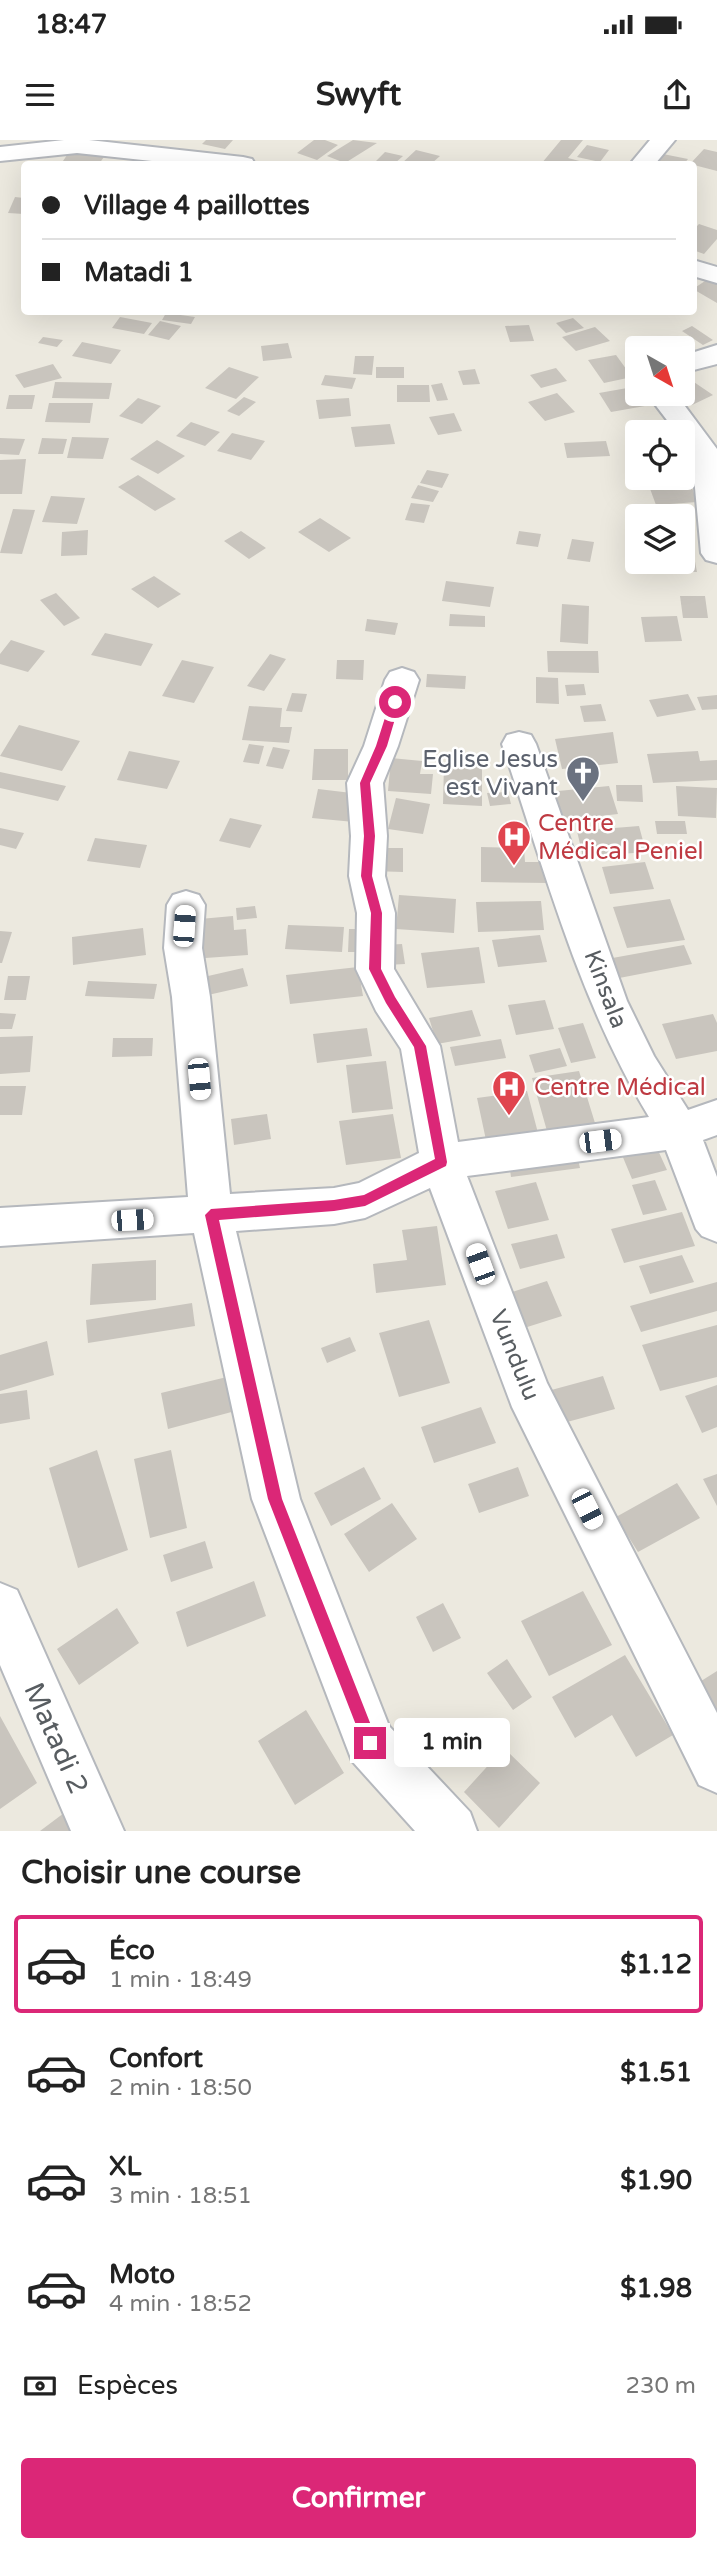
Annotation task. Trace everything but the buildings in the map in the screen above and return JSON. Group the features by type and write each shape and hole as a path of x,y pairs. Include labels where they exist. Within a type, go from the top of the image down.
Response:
{"street":[{"path":"645,161 663,140"},
{"path":"0,154 77,146 215,161"},
{"path":"697,269 717,275"},
{"path":"695,362 717,353"},
{"path":"670,406 701,445 708,466 717,553"},
{"name":"Vundulu","path":"402,680 382,746 365,783 369,836 367,876 376,913 375,969 390,1000 420,1046 441,1162 528,1392 717,1767"},
{"name":"Kinsala","path":"519,744 608,1001 639,1066 679,1131 711,1216 717,1223"},
{"path":"186,905 183,948 191,997 211,1215 275,1499 370,1743 451,1831"},
{"path":"0,1227 334,1206 365,1200 441,1162 679,1131 717,1116"},
{"name":"Matadi 2","path":"0,1607 97,1831"}],"place":[{"name":"Eglise Jesus est Vivant","path":"583,803"},
{"name":"Centre Médical Peniel","path":"514,867"},
{"name":"Centre Médical","path":"509,1117"}],"route":[{"path":"370,1743 275,1499 211,1215 334,1206 365,1200 441,1162 420,1046 390,1000 375,969 376,913 367,876 369,836 365,783 382,746 395,702"}]}
